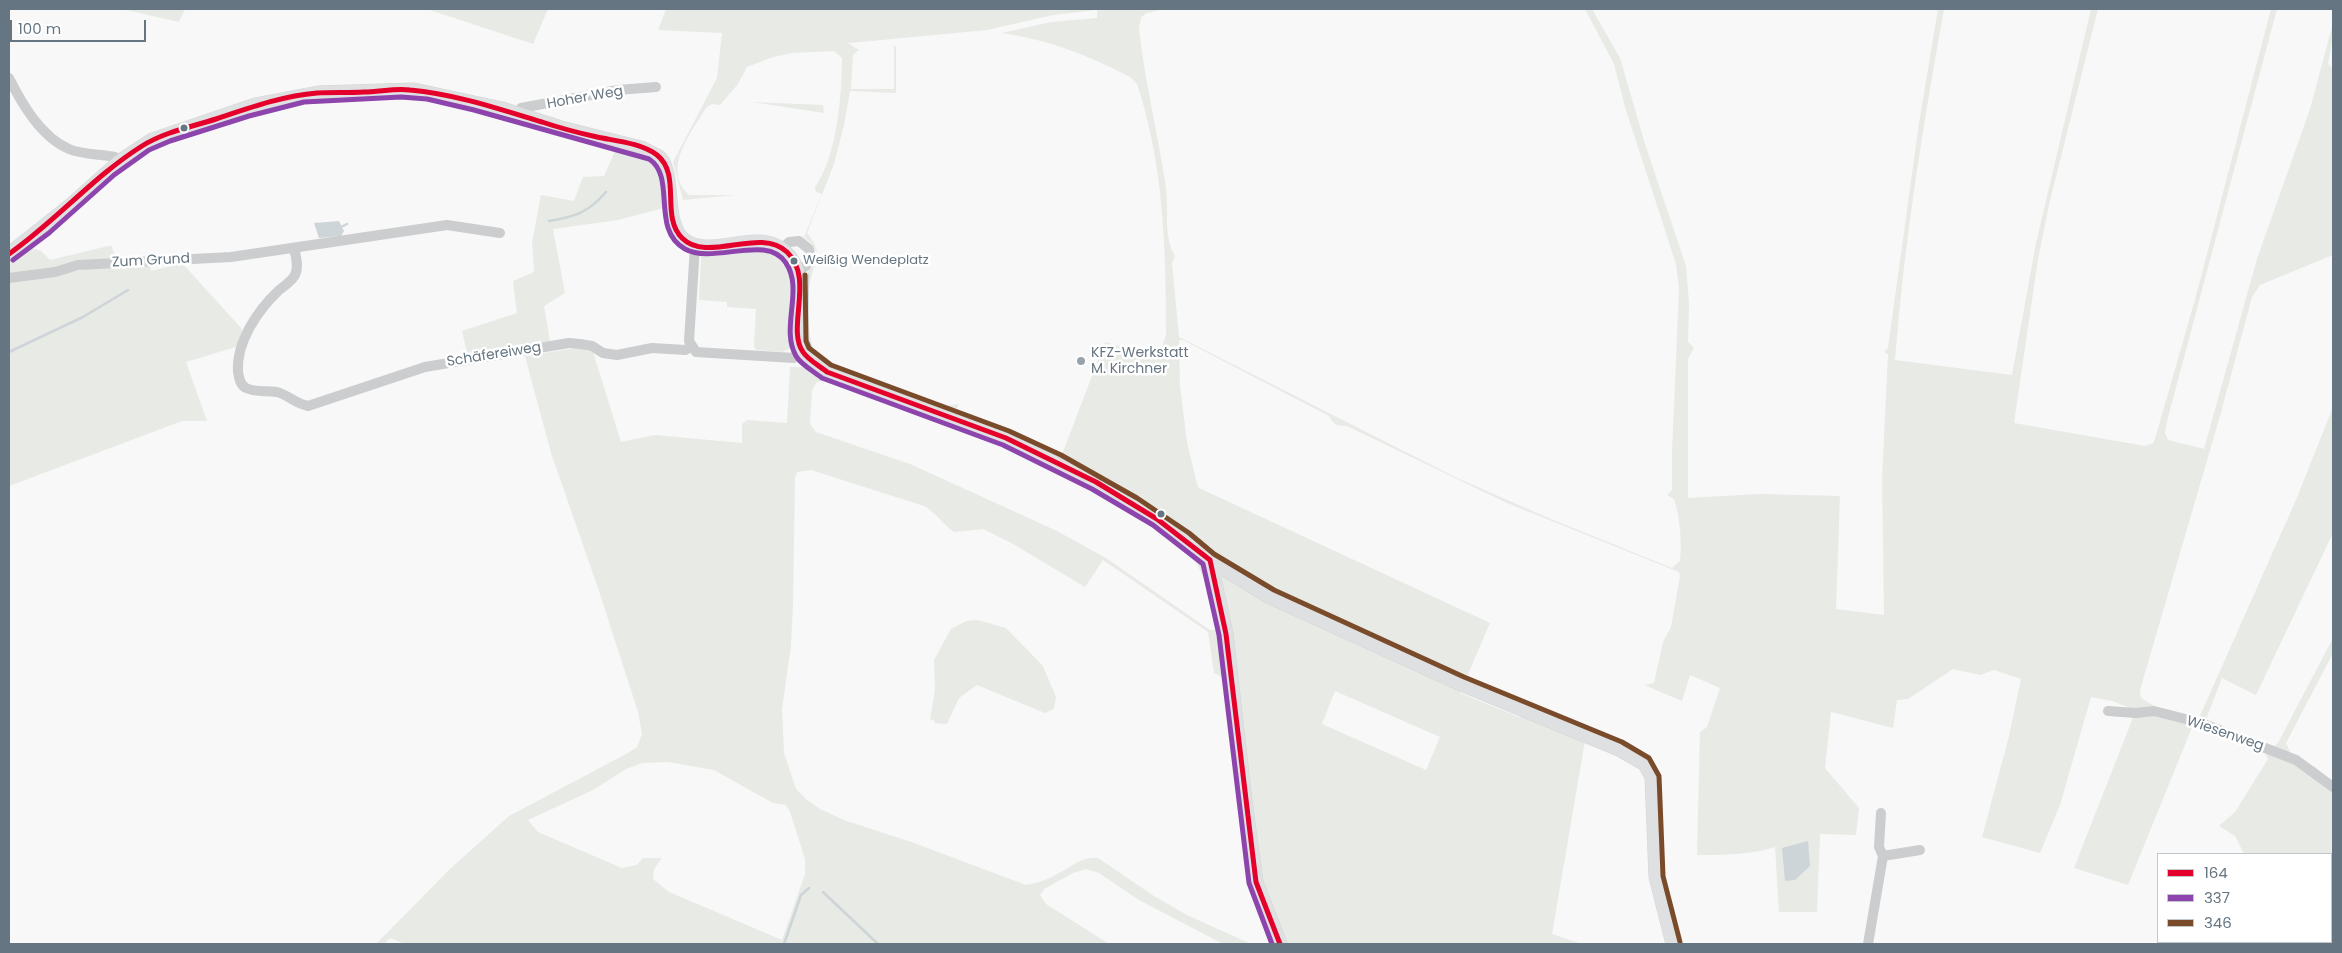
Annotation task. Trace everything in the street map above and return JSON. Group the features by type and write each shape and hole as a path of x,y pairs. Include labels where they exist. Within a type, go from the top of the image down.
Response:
{"street":[{"path":"9,78 19,99 54,140 68,149 112,156 119,162"},
{"name":"Hoher Weg","path":"522,116 522,108 618,90 656,87"},
{"path":"9,254 72,204 119,162 161,135 256,105 318,93 414,90 502,109 642,148 659,157 666,168 677,230 682,237 695,246 706,247 758,243 772,244 782,249 791,258 798,270 798,334 803,354 827,372 989,432 1058,462 1133,504 1185,539 1210,560 1293,609 1461,684 1619,750 1645,764 1652,777 1656,877 1673,944"},
{"name":"Zum Grund","path":"9,278 55,272 78,265 204,259 294,248 447,225 500,233"},
{"path":"782,249 789,242 799,241 810,249 811,257 806,266 798,270"},
{"path":"695,246 690,311 689,341 691,347 696,352 703,353 794,358 803,354"},
{"name":"Schäfereiweg","path":"294,248 297,268 295,275 254,320 241,348 238,368 242,384 246,388 253,391 279,392 300,405 308,406 425,367 569,343 592,346 603,353 617,355 652,348 685,350 691,347"},
{"path":"1210,560 1226,634 1256,882 1280,944"},
{"name":"Wiesenweg","path":"2108,711 2136,713 2154,711 2201,724 2296,760 2333,786"},
{"path":"1868,944 1883,856 1879,847 1881,813"},
{"path":"1883,856 1920,850"}],"shaded area":[{"path":"122,9 185,9 179,22"},
{"path":"427,9 548,9 533,44"},
{"path":"666,9 1165,9 1147,13 1141,17 1139,29 1166,188 1169,240 1175,256 1172,263 1179,337 1455,477 1546,517 1672,568 1680,561 1681,546 1676,506 1674,499 1667,495 1672,490 1679,289 1676,264 1625,107 1614,64 1585,9 1592,9 1620,58 1645,144 1686,266 1689,303 1688,342 1694,348 1688,359 1688,498 1759,494 1840,496 1836,609 1884,615 1882,478 1888,354 1884,352 1888,348 1919,123 1938,9 1944,9 1915,184 1895,360 2012,375 2036,243 2091,9 2098,9 2049,205 2038,259 2014,423 2145,446 2153,443 2155,439 2196,296 2271,9 2277,9 2165,433 2168,440 2204,449 2257,259 2310,109 2333,23 2333,36 2328,64 2333,69 2333,255 2260,285 2252,297 2220,416 2140,690 2141,698 2161,710 2199,718 2296,500 2333,407 2333,533 2256,695 2222,678 2205,722 2195,720 2128,885 2074,868 2136,710 2112,701 2091,697 2060,805 2040,853 1982,837 2009,736 2021,679 1994,670 1980,675 1953,669 1908,699 1897,700 1893,728 1831,712 1825,768 1859,808 1856,835 1820,834 1817,912 1779,912 1775,847 1727,855 1697,855 1700,732 1707,727 1720,688 1690,675 1682,701 1644,685 1654,683 1663,642 1671,627 1680,576 1679,572 1507,503 1347,426 1336,424 1329,416 1183,340 1179,340 1180,386 1187,442 1199,488 1490,623 1460,693 1519,717 1524,715 1585,741 1552,934 1582,944 1271,944 1250,878 1227,684 1224,678 1214,673 1208,632 1103,560 1085,587 1013,544 983,529 954,532 924,506 811,470 797,472 795,478 791,646 782,709 784,753 796,789 820,809 844,820 914,843 1026,885 1047,879 1082,860 1098,858 1154,896 1187,915 1251,944 1223,944 1139,900 1099,873 1086,869 1073,873 1044,889 1040,895 1046,904 1109,944 405,944 390,938 384,944 376,944 451,868 509,816 628,753 637,747 642,734 638,712 599,591 551,453 525,356 577,348 593,352 621,442 655,435 742,443 742,424 747,420 787,423 790,367 806,367 817,375 823,367 805,345 802,277 815,262 816,252 810,242 804,237 822,194 816,192 815,187 828,159 837,125 842,58 834,51 793,53 773,57 747,67 738,84 720,105 712,104 706,108 681,151 678,163 681,185 689,195 735,195 683,200 673,162 717,78 722,33 658,30","holes":["1097,10 1097,18 1051,22 1002,33 1068,49 1130,77 1137,84 1146,114 1158,177 1162,208 1166,304 1166,335 1161,350 1154,356 1105,342 1061,457 954,413 959,404 945,406 857,377 825,363 817,357 814,351 809,331 808,307 809,285 817,250 807,233 834,164 850,91 896,93 896,46 894,46 894,89 851,89 853,55 859,50 846,42 987,30 1053,15","823,381 920,414 1013,449 1056,468 1131,510 1187,553 1197,564 1208,587 1217,630 1210,630 1106,558 1057,531 910,464 816,432 810,424 812,390 817,382","1335,691 1440,737 1426,770 1322,724","668,762 714,770 773,803 786,805 805,859 805,874 782,940 669,892 653,879 654,869 662,858 643,858 637,865 622,868 538,832 528,820 593,790 626,769 642,763"]},
{"path":"752,102 823,105 824,113"},
{"path":"616,149 641,157 655,167 662,182 667,207 618,220 553,229 565,293 544,306 550,341 496,352 467,353 462,331 517,313 513,281 534,272 532,242 541,195 574,201 583,177 604,176"},
{"path":"339,221 344,231 341,236 319,238 314,223"},
{"path":"112,246 115,257 9,275 9,260 28,247 41,251 50,260"},
{"path":"762,248 775,255 785,264 794,290 792,348 782,352 756,350 754,346 756,309 727,307 727,302 699,300 701,257 705,251"},
{"path":"150,263 151,271 182,263 242,329 239,346 186,362 207,421 182,421 9,486 9,282 86,269"},
{"path":"978,620 1006,628 1043,666 1056,697 1054,709 1045,713 977,685 959,698 947,724 934,723 935,721 930,719 935,690 934,660 951,629 966,621"},
{"path":"2333,638 2333,653 2286,743 2291,754 2315,767 2333,782 2333,944 2280,943 2332,943 2332,853 2244,853 2235,836 2219,826 2235,812 2268,759 2265,753 2278,743"},
{"path":"1808,841 1810,866 1795,880 1785,881 1782,848"}],"waterway":[{"path":"549,221 580,213 593,205 606,192"},
{"path":"341,227 347,224"},
{"path":"808,275 807,337 813,353"},
{"path":"9,352 83,317 128,290"},
{"path":"784,944 801,895 809,888"},
{"path":"823,892 878,944"}],"transit line":[{"name":"164","path":"9,254 124,158 150,141 178,130 253,107 304,95 399,89 427,92 477,103 563,128 628,143 651,151 664,163 668,173 672,219 682,238 693,245 705,248 762,242 776,245 787,252 795,263 799,275 800,289 797,330 799,342 805,355 814,363 827,372 1006,438 1096,482 1157,519 1210,560 1226,634 1256,882 1280,944"},
{"name":"337","path":"13,260 49,233 114,175 149,150 170,141 249,116 304,102 401,97 427,99 474,110 649,159 657,167 662,178 669,229 675,240 685,249 697,253 710,254 766,250 777,254 786,263 793,285 790,333 792,345 798,359 808,368 822,378 1003,445 1092,489 1153,525 1203,564 1219,635 1249,883 1272,944"},
{"name":"346","path":"805,275 806,341 809,348 831,365 1009,431 1061,455 1137,498 1189,533 1214,554 1274,590 1464,677 1622,742 1649,758 1659,776 1663,876 1680,942"}],"place":[{"name":"Weißig Wendeplatz","path":"794,261"},
{"name":"KFZ-Werkstatt M. Kirchner","path":"1081,361"}]}
